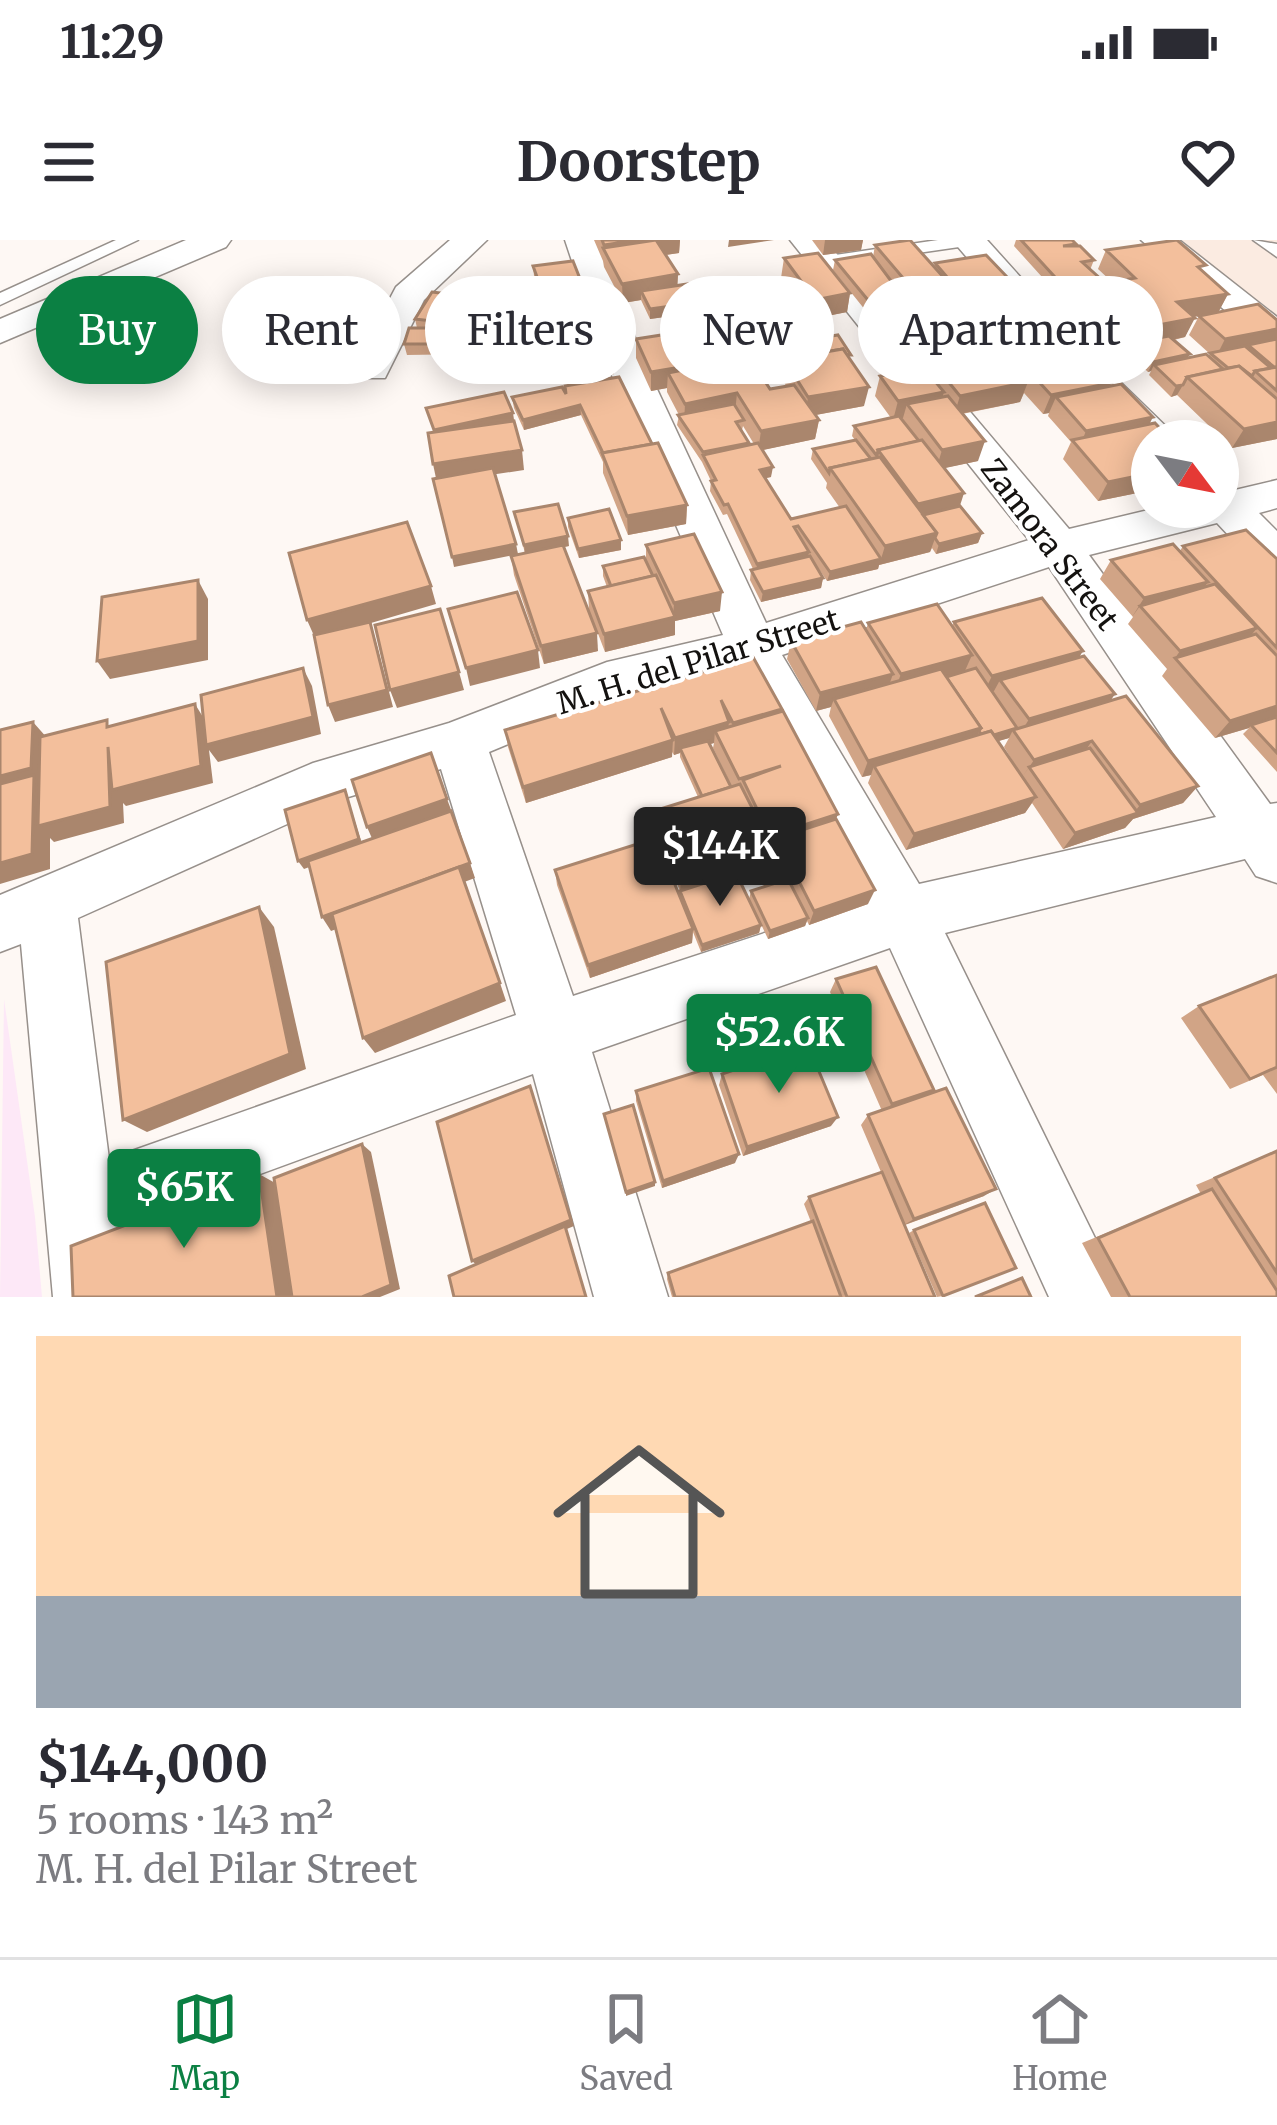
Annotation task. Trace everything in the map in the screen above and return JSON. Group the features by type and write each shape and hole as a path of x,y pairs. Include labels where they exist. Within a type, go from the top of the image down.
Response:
{"street":[{"path":"0,332 214,240"},
{"path":"401,310 409,295 470,240"},
{"path":"582,240 622,357 752,646 905,915 1087,1297"},
{"path":"971,240 1066,350 1138,420"},
{"path":"1158,240 1277,335"},
{"name":"Zamora Street","path":"815,251 1059,547 1270,841"},
{"name":"M. H. del Pilar Street","path":"1239,500 1277,494"},
{"path":"1239,520 1277,559"},
{"name":"M. H. del Pilar Street","path":"23,915 332,779 459,742 607,682 752,646 1131,527"},
{"path":"459,742 554,1034 631,1297"},
{"path":"80,1205 554,1034 905,915 1270,841"},
{"path":"23,915 80,1205 89,1297"}],"lane":[{"path":"0,300 130,240"},
{"path":"815,251 971,240"},
{"path":"1261,240 1277,252"}],"shaded area":[{"path":"1180,240 1277,240 1277,320"},
{"path":"4,999 35,1217 42,1297 0,1297"}],"building":[{"path":"656,240 678,274 636,282 636,276 618,276 603,248"},
{"path":"910,240 942,276 901,276 875,245"},
{"path":"1021,240 1072,240 1076,244 1063,246 1080,246 1094,260 1082,262 1097,276 1054,276"},
{"path":"1177,240 1206,265 1198,267 1228,294 1177,302 1195,318 1163,324 1163,276 1133,276 1106,250"},
{"path":"818,253 850,293 834,296 834,276 797,276 784,258"},
{"path":"871,254 887,276 858,276 858,288 835,260"},
{"path":"986,255 1006,276 946,276 935,263"},
{"path":"573,261 579,276 537,276 533,266"},
{"path":"660,288 660,308 650,309 641,291"},
{"path":"1258,304 1277,320 1277,329 1225,339 1199,316"},
{"path":"409,328 425,328 425,344 404,344"},
{"path":"660,335 660,370 651,372 636,339"},
{"path":"834,336 851,355 843,349 834,351"},
{"path":"1169,336 1190,354 1163,360 1163,337"},
{"path":"1277,339 1277,367 1248,345"},
{"path":"1245,346 1271,368 1252,376 1239,366 1228,368 1210,353"},
{"path":"843,349 858,371 858,384 869,387 808,397 800,384 834,384 834,351"},
{"path":"1206,354 1223,369 1187,377 1183,385 1176,386 1163,374 1163,363"},
{"path":"1239,366 1277,399 1277,422 1244,429 1187,377"},
{"path":"1277,367 1277,391 1255,371"},
{"path":"622,384 652,444 603,453 580,405 523,420 512,397 562,387 566,394 565,386"},
{"path":"674,384 767,384 770,389 794,385 819,420 761,431 737,393 685,404"},
{"path":"886,384 937,384 944,392 898,401"},
{"path":"950,384 1018,384 960,396"},
{"path":"1041,384 1106,384 1051,395"},
{"path":"1121,384 1153,417 1086,431 1056,397"},
{"path":"504,392 513,413 434,430 426,408"},
{"path":"948,396 985,441 942,450 907,404"},
{"path":"734,404 744,420 736,422 749,443 703,452 678,415"},
{"path":"899,416 919,441 878,450 877,456 854,426"},
{"path":"514,421 522,450 433,464 428,433"},
{"path":"1131,428 1131,477 1108,482 1072,440"},
{"path":"856,440 871,459 830,468 829,473 813,449"},
{"path":"922,440 964,493 918,504 878,450"},
{"path":"658,443 687,505 627,516 602,453"},
{"path":"758,443 773,467 760,470 791,519 846,506 881,559 830,572 798,526 794,527 809,552 757,564 728,504 724,505 711,481 716,480 703,455"},
{"path":"880,457 937,533 885,546 830,468"},
{"path":"493,468 516,544 452,557 433,479"},
{"path":"558,504 568,536 524,545 514,512"},
{"path":"960,506 982,533 939,544 923,515"},
{"path":"609,509 621,540 578,549 568,518"},
{"path":"407,522 431,586 307,620 289,553"},
{"path":"1246,530 1277,559 1277,648 1183,546"},
{"path":"694,534 722,592 674,603 646,545"},
{"path":"1173,544 1208,582 1144,598 1111,560"},
{"path":"563,545 597,633 541,646 511,556"},
{"path":"810,556 823,578 763,592 751,570"},
{"path":"644,557 653,576 611,586 603,566"},
{"path":"656,575 675,617 604,634 588,591"},
{"path":"198,580 198,641 97,661 102,597"},
{"path":"1215,584 1257,628 1180,651 1140,606"},
{"path":"517,592 538,650 466,668 448,609"},
{"path":"1042,598 1083,651 992,676 954,622"},
{"path":"937,604 972,655 901,674 868,623"},
{"path":"440,609 459,672 390,690 375,625"},
{"path":"370,622 387,690 328,705 314,635"},
{"path":"861,622 893,674 820,693 791,641"},
{"path":"1256,634 1277,656 1277,706 1230,721 1175,658"},
{"path":"1084,656 1115,694 1029,719 1000,680"},
{"path":"753,657 782,709 733,723 721,700 729,722 675,738 661,708 673,740 523,787 505,730"},
{"path":"303,668 313,717 206,745 201,695"},
{"path":"976,668 1017,728 981,734 946,677"},
{"path":"941,669 981,728 868,761 834,699"},
{"path":"1126,696 1198,786 1140,805 1092,741 1034,760 1013,730"},
{"path":"195,704 201,766 112,790 108,747 110,807 38,826 40,737 107,720 107,727"},
{"path":"783,711 838,814 770,836 743,780 781,766 739,779 715,731"},
{"path":"1277,717 1277,753 1251,725"},
{"path":"33,722 31,768 0,776 0,730"},
{"path":"991,731 1036,797 914,834 874,766"},
{"path":"708,741 731,787 702,796 680,748"},
{"path":"1090,748 1138,813 1075,833 1029,767"},
{"path":"431,753 447,799 367,827 352,780"},
{"path":"34,775 32,854 0,863 0,784"},
{"path":"740,784 772,847 681,877 654,811"},
{"path":"345,790 359,839 298,861 285,810"},
{"path":"451,811 470,863 322,917 308,861"},
{"path":"836,819 875,890 814,911 777,838"},
{"path":"656,838 693,929 588,965 555,870"},
{"path":"459,867 500,983 363,1038 332,914"},
{"path":"736,873 761,925 702,945 680,891"},
{"path":"788,879 808,918 770,931 751,891"},
{"path":"259,907 290,1054 123,1120 106,962"},
{"path":"876,967 934,1090 892,1104 836,979"},
{"path":"1277,975 1277,1067 1250,1079 1199,1006"},
{"path":"808,1045 838,1117 747,1147 722,1074"},
{"path":"709,1068 739,1154 663,1181 636,1091"},
{"path":"530,1086 571,1220 472,1261 437,1122"},
{"path":"946,1088 996,1189 914,1219 868,1115"},
{"path":"633,1105 655,1182 626,1192 604,1114"},
{"path":"362,1144 391,1285 362,1297 292,1297 274,1178"},
{"path":"1277,1151 1277,1273 1215,1178"},
{"path":"882,1172 935,1297 847,1297 809,1197"},
{"path":"259,1174 277,1297 73,1297 71,1246"},
{"path":"1212,1189 1277,1297 1130,1297 1098,1238"},
{"path":"985,1203 1016,1268 943,1296 914,1230"},
{"path":"813,1221 841,1297 675,1297 668,1273"},
{"path":"565,1226 586,1297 454,1297 449,1276"},
{"path":"1022,1278 1031,1297 975,1297"}]}
